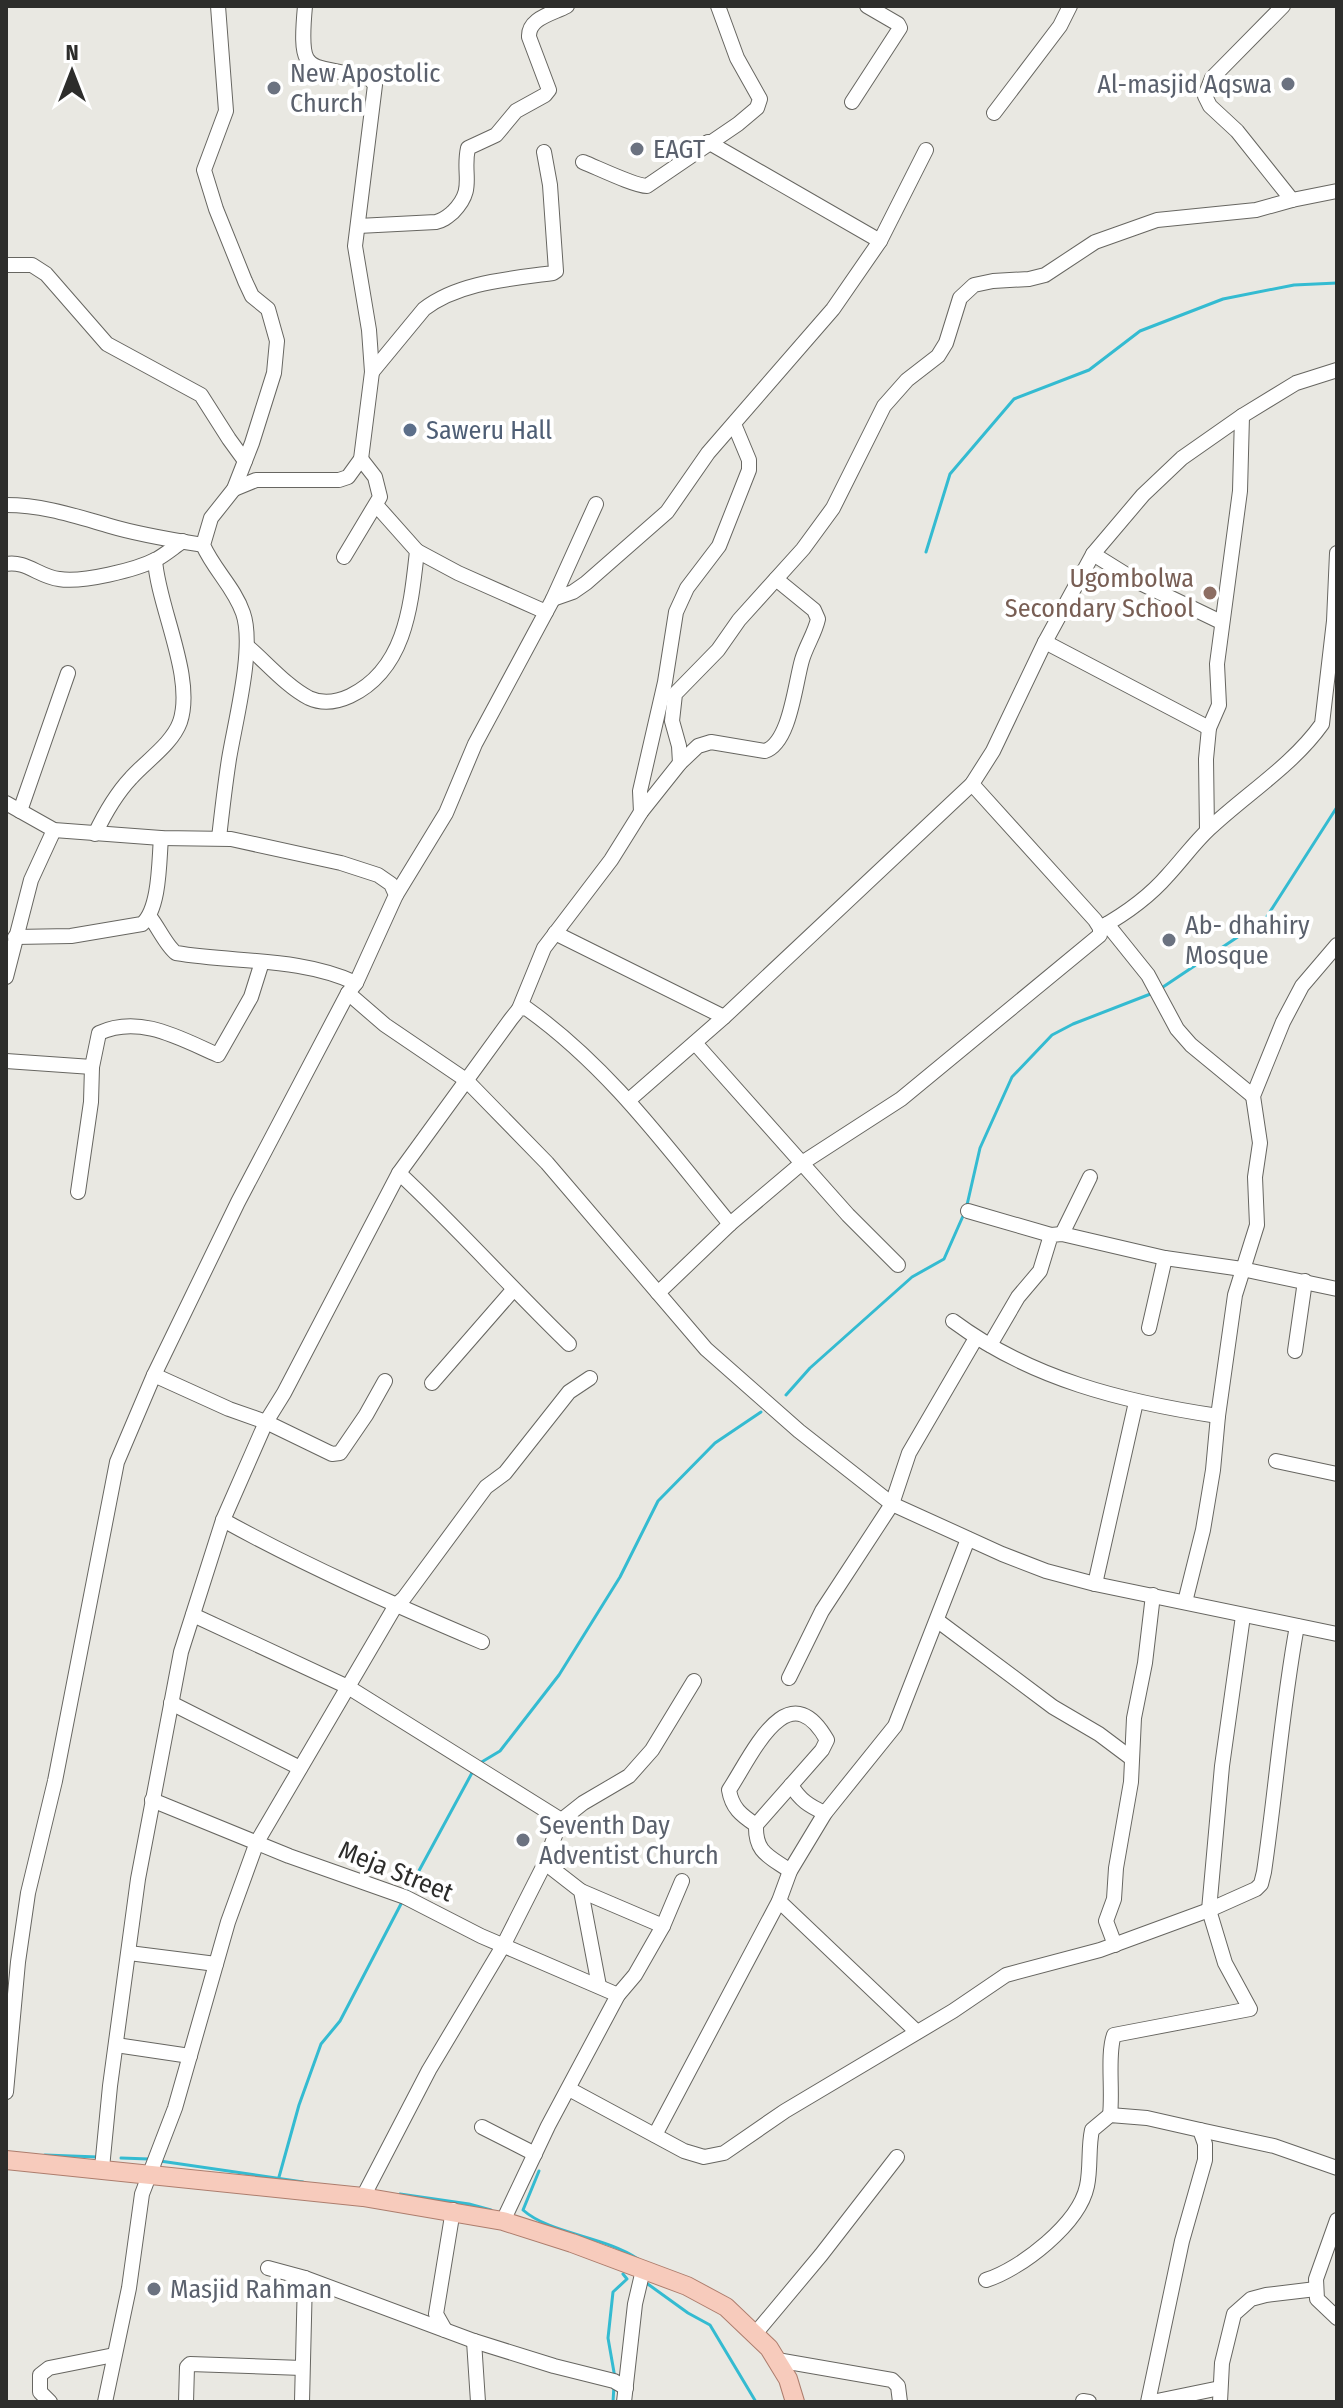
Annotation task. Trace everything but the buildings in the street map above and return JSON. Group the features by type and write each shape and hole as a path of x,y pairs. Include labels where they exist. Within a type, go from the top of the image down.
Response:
{"main road":[{"path":"6,2160 363,2197 503,2221 643,2270 726,2307 777,2360 788,2379 795,2402"}],"street":[{"path":"218,6 226,111 218,140 204,170 240,271 252,296 268,309 277,341 274,373 245,461 234,489 211,518 203,545 210,562 232,589 244,616 247,646 219,838"},
{"path":"234,489 256,480 339,480 348,477 361,459 372,372 368,319 355,246 375,85 370,79 312,65 304,58 305,6"},
{"path":"358,226 436,222 447,217 463,202 467,192 468,148 496,135 509,116 549,90 529,37 529,28 534,21 567,6"},
{"path":"583,162 639,186 647,186 738,124 760,102 737,58 718,6"},
{"path":"852,102 900,28 867,6"},
{"path":"994,113 1060,26 1070,6"},
{"path":"1276,8 1212,78 1205,96 1210,106 1237,131 1292,200"},
{"path":"708,142 880,241"},
{"path":"549,606 586,583 667,512 708,453 833,309 880,241 926,150"},
{"path":"372,372 424,309 434,302 490,283 556,271 550,185 544,152"},
{"path":"680,763 672,721 675,694 718,650 739,620 833,508 889,397 938,356 946,343 960,298 974,285 1045,275 1095,242 1157,220 1256,210 1337,191"},
{"path":"6,265 32,265 46,274 107,344 201,395 245,461"},
{"path":"629,1100 724,1017 972,784 993,751 1045,642 1093,554 1143,495 1182,458 1242,416 1296,383 1337,370"},
{"path":"1207,830 1205,785 1209,728 1219,705 1217,664 1240,491 1242,416"},
{"path":"641,812 640,791 665,682 676,612 687,588 719,546 749,470 749,460 734,424"},
{"path":"344,557 380,497 375,477 361,459"},
{"path":"6,2092 28,1893 55,1781 121,1449 238,1202 352,988 396,895 446,813 475,744 549,606 596,504"},
{"path":"6,505 27,505 76,515 111,527 203,545"},
{"path":"377,506 417,551 458,573 549,606"},
{"path":"6,564 15,562 60,580 101,575 155,560 183,541"},
{"path":"247,646 311,699 325,702 347,697 365,688 384,671 400,645 417,551"},
{"path":"1322,724 1334,621 1337,553"},
{"path":"1093,554 1138,582 1221,622"},
{"path":"95,834 120,791 168,740 180,722 182,686 168,615 157,581 155,560"},
{"path":"102,2168 138,1879 152,1800 181,1652 223,1520 266,1422 399,1173 519,1009 544,948 611,860 641,812 680,763 698,746 711,742 765,751 778,742 818,619 814,610 776,579"},
{"path":"1045,642 1209,728"},
{"path":"20,811 68,673"},
{"path":"658,1293 730,1224 802,1163 901,1099 1037,984 1096,941 1104,926 1138,903 1165,878 1207,830 1255,791 1337,711"},
{"path":"972,784 1148,975 1177,1029 1191,1045 1253,1096"},
{"path":"6,803 54,830 161,838 219,838 261,844 378,875 391,884 396,895"},
{"path":"6,977 39,858 54,830"},
{"path":"15,937 48,938 142,924 150,917 156,892 161,838"},
{"path":"150,917 165,936 171,951 176,953 332,972 352,988 385,1025 466,1080 547,1163 706,1349 892,1504 1046,1571 1337,1634"},
{"path":"555,933 724,1017"},
{"path":"1185,1602 1203,1530 1213,1470 1235,1295 1257,1225 1255,1177 1260,1143 1253,1096 1283,1022 1302,986 1337,945"},
{"path":"78,1192 91,1102 92,1067 99,1033 120,1028 157,1029 218,1055 251,997 262,962"},
{"path":"519,1009 526,1008 578,1048 629,1100 730,1224"},
{"path":"695,1043 848,1215 898,1265"},
{"path":"6,1061 92,1067"},
{"path":"399,1173 453,1223 513,1290 569,1344"},
{"path":"789,1678 822,1611 892,1504 909,1453 983,1342 1040,1271 1090,1177"},
{"path":"968,1211 1165,1258 1242,1269 1337,1289"},
{"path":"1149,1328 1165,1258"},
{"path":"1295,1351 1305,1281"},
{"path":"432,1383 513,1290"},
{"path":"953,1321 983,1342 1050,1376 1136,1402 1218,1416"},
{"path":"154,1375 266,1422 325,1452 337,1454 366,1415 385,1381"},
{"path":"105,2402 129,2288 142,2194 175,2108 216,1964 257,1842 396,1605 486,1487 505,1473 569,1392 590,1378"},
{"path":"1095,1584 1136,1402"},
{"path":"1276,1461 1337,1474"},
{"path":"223,1520 396,1605 482,1642"},
{"path":"655,2135 779,1901 790,1871 825,1813 895,1726 968,1539"},
{"path":"1115,1945 1106,1921 1114,1899 1116,1868 1131,1782 1134,1718 1145,1663 1153,1595"},
{"path":"193,1615 348,1687 554,1813 559,1822"},
{"path":"986,2280 1012,2271 1050,2240 1072,2214 1087,2188 1092,2130 1110,2115 1114,2035 1250,2009 1225,1963 1209,1910 1222,1766 1243,1616"},
{"path":"938,1621 1053,1707 1099,1734 1131,1758"},
{"path":"569,2089 697,2156 710,2157 724,2153 785,2111 1006,1975 1115,1945 1209,1910 1261,1884 1276,1786 1284,1701 1297,1626"},
{"path":"363,2197 429,2070 503,1946 545,1863 559,1822 583,1803 629,1776 652,1750 694,1681"},
{"path":"171,1703 300,1768"},
{"path":"756,1825 741,1815 731,1802 729,1790 775,1720 794,1712 807,1715 819,1726 827,1740 822,1750 756,1825 755,1840 760,1850 790,1871"},
{"path":"791,1785 798,1797 825,1813"},
{"name":"Meja Street","path":"152,1800 289,1856 405,1897 503,1946 618,1995"},
{"path":"545,1863 581,1891 663,1926"},
{"path":"503,2221 618,1995 635,1975 663,1926 682,1881"},
{"path":"581,1891 599,1986"},
{"path":"779,1901 917,2032"},
{"path":"129,1953 216,1964"},
{"path":"116,2045 190,2056"},
{"path":"1110,2115 1147,2118 1274,2146 1337,2168"},
{"path":"482,2127 535,2154"},
{"path":"1200,2130 1205,2144 1205,2160 1182,2241 1150,2402 1220,2395 1222,2363 1234,2314 1251,2299 1316,2289"},
{"path":"755,2334 897,2157"},
{"path":"445,2330 436,2314 453,2210"},
{"path":"1337,2220 1316,2279 1317,2299 1337,2318"},
{"path":"268,2268 305,2278 474,2341 614,2381 625,2395"},
{"path":"625,2395 635,2304 643,2270"},
{"path":"302,2402 305,2278"},
{"path":"474,2341 478,2402"},
{"path":"50,2402 40,2392 39,2383 40,2375 49,2368 114,2355"},
{"path":"777,2360 892,2380 898,2386 900,2402"},
{"path":"186,2402 187,2367 190,2364 302,2368"},
{"path":"1083,2401 1089,2402"}],"waterway":[{"path":"926,552 950,474 1014,399 1089,370 1140,331 1223,299 1294,285 1337,283"},
{"path":"1160,989 1266,918 1337,807"},
{"path":"967,1205 980,1148 1012,1077 1052,1035 1153,993"},
{"path":"786,1395 810,1368 912,1277 944,1259 963,1216"},
{"path":"480,1763 500,1751 559,1675 620,1577 658,1501 715,1443 761,1412"},
{"path":"408,1891 473,1771"},
{"path":"279,2177 299,2105 321,2044 340,2021 402,1902"},
{"path":"45,2155 98,2157"},
{"path":"121,2158 149,2159"},
{"path":"160,2161 303,2182"},
{"path":"539,2171 523,2210 548,2225 609,2245 638,2259"},
{"path":"400,2194 491,2210"},
{"path":"615,2378 608,2338 613,2292 627,2279 623,2274"},
{"path":"645,2282 710,2325 756,2402"},
{"path":"613,2402 614,2385"}],"place":[{"name":"Al-masjid Aqswa","path":"1288,84"},
{"name":"New Apostolic Church","path":"274,88"},
{"name":"EAGT","path":"637,149"},
{"name":"Saweru Hall","path":"410,430"},
{"name":"Ugombolwa Secondary School","path":"1210,593"},
{"name":"Ab- dhahiry Mosque","path":"1169,940"},
{"name":"Seventh Day Adventist Church","path":"523,1840"},
{"name":"Masjid Rahman","path":"154,2289"}]}
